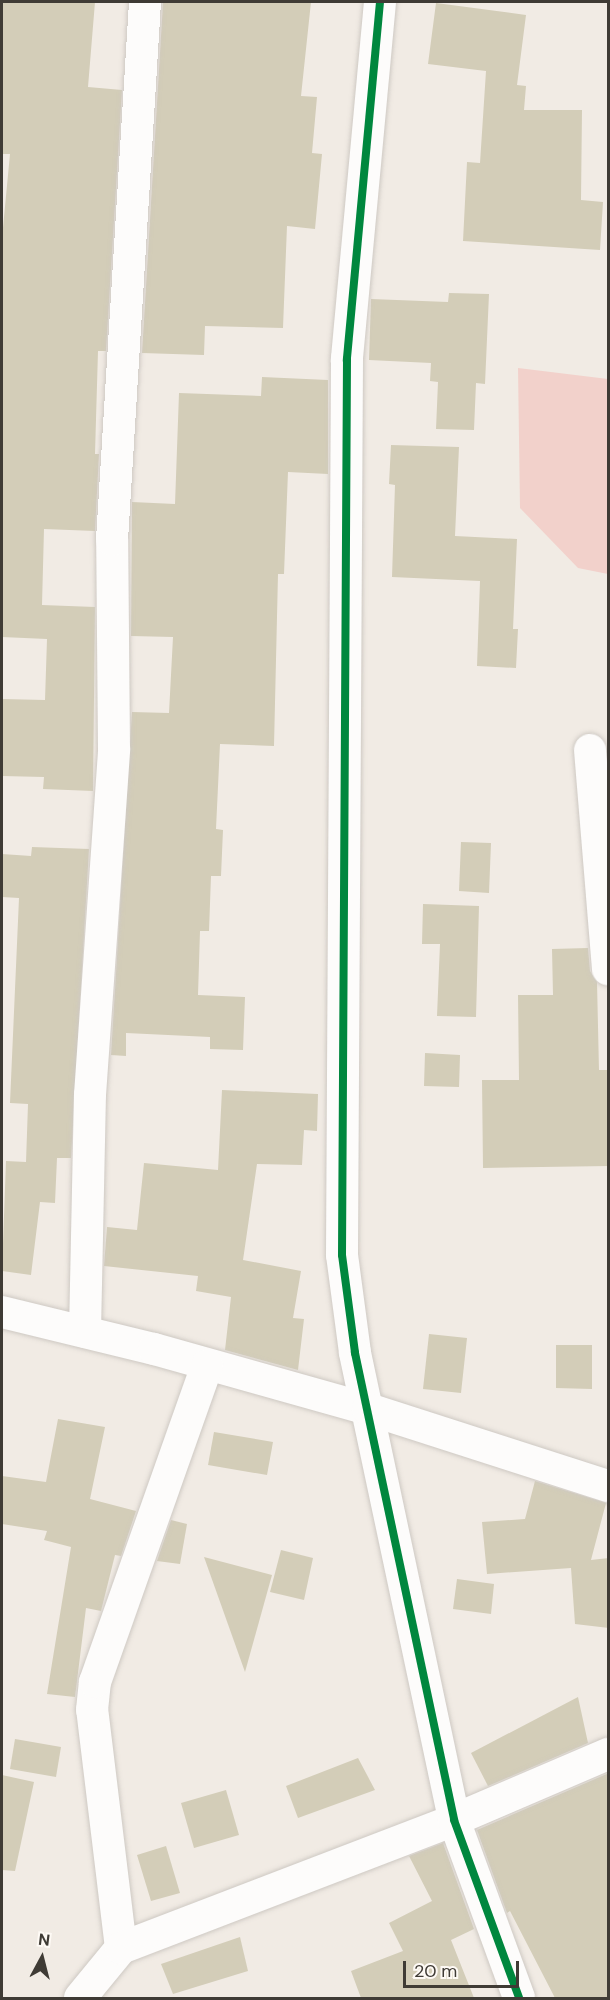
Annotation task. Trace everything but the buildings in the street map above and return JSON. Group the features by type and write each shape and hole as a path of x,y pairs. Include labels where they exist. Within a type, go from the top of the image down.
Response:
{"street":[{"path":"85,1332 90,1095 114,749 112,540 145,2"},
{"path":"380,2 347,359 342,1255 355,1353 454,1820 519,1998"},
{"path":"590,750 609,969"},
{"path":"2,1312 85,1332 368,1409 609,1486"},
{"path":"121,1948 92,1710 95,1682 207,1365"},
{"path":"80,1998 121,1948 454,1820 609,1754"}],"shaded area":[{"path":"518,368 608,379 608,574 578,568 520,508"}],"cycle path":[{"path":"380,2 347,359 342,1255 355,1353 454,1820 519,1998"}]}
